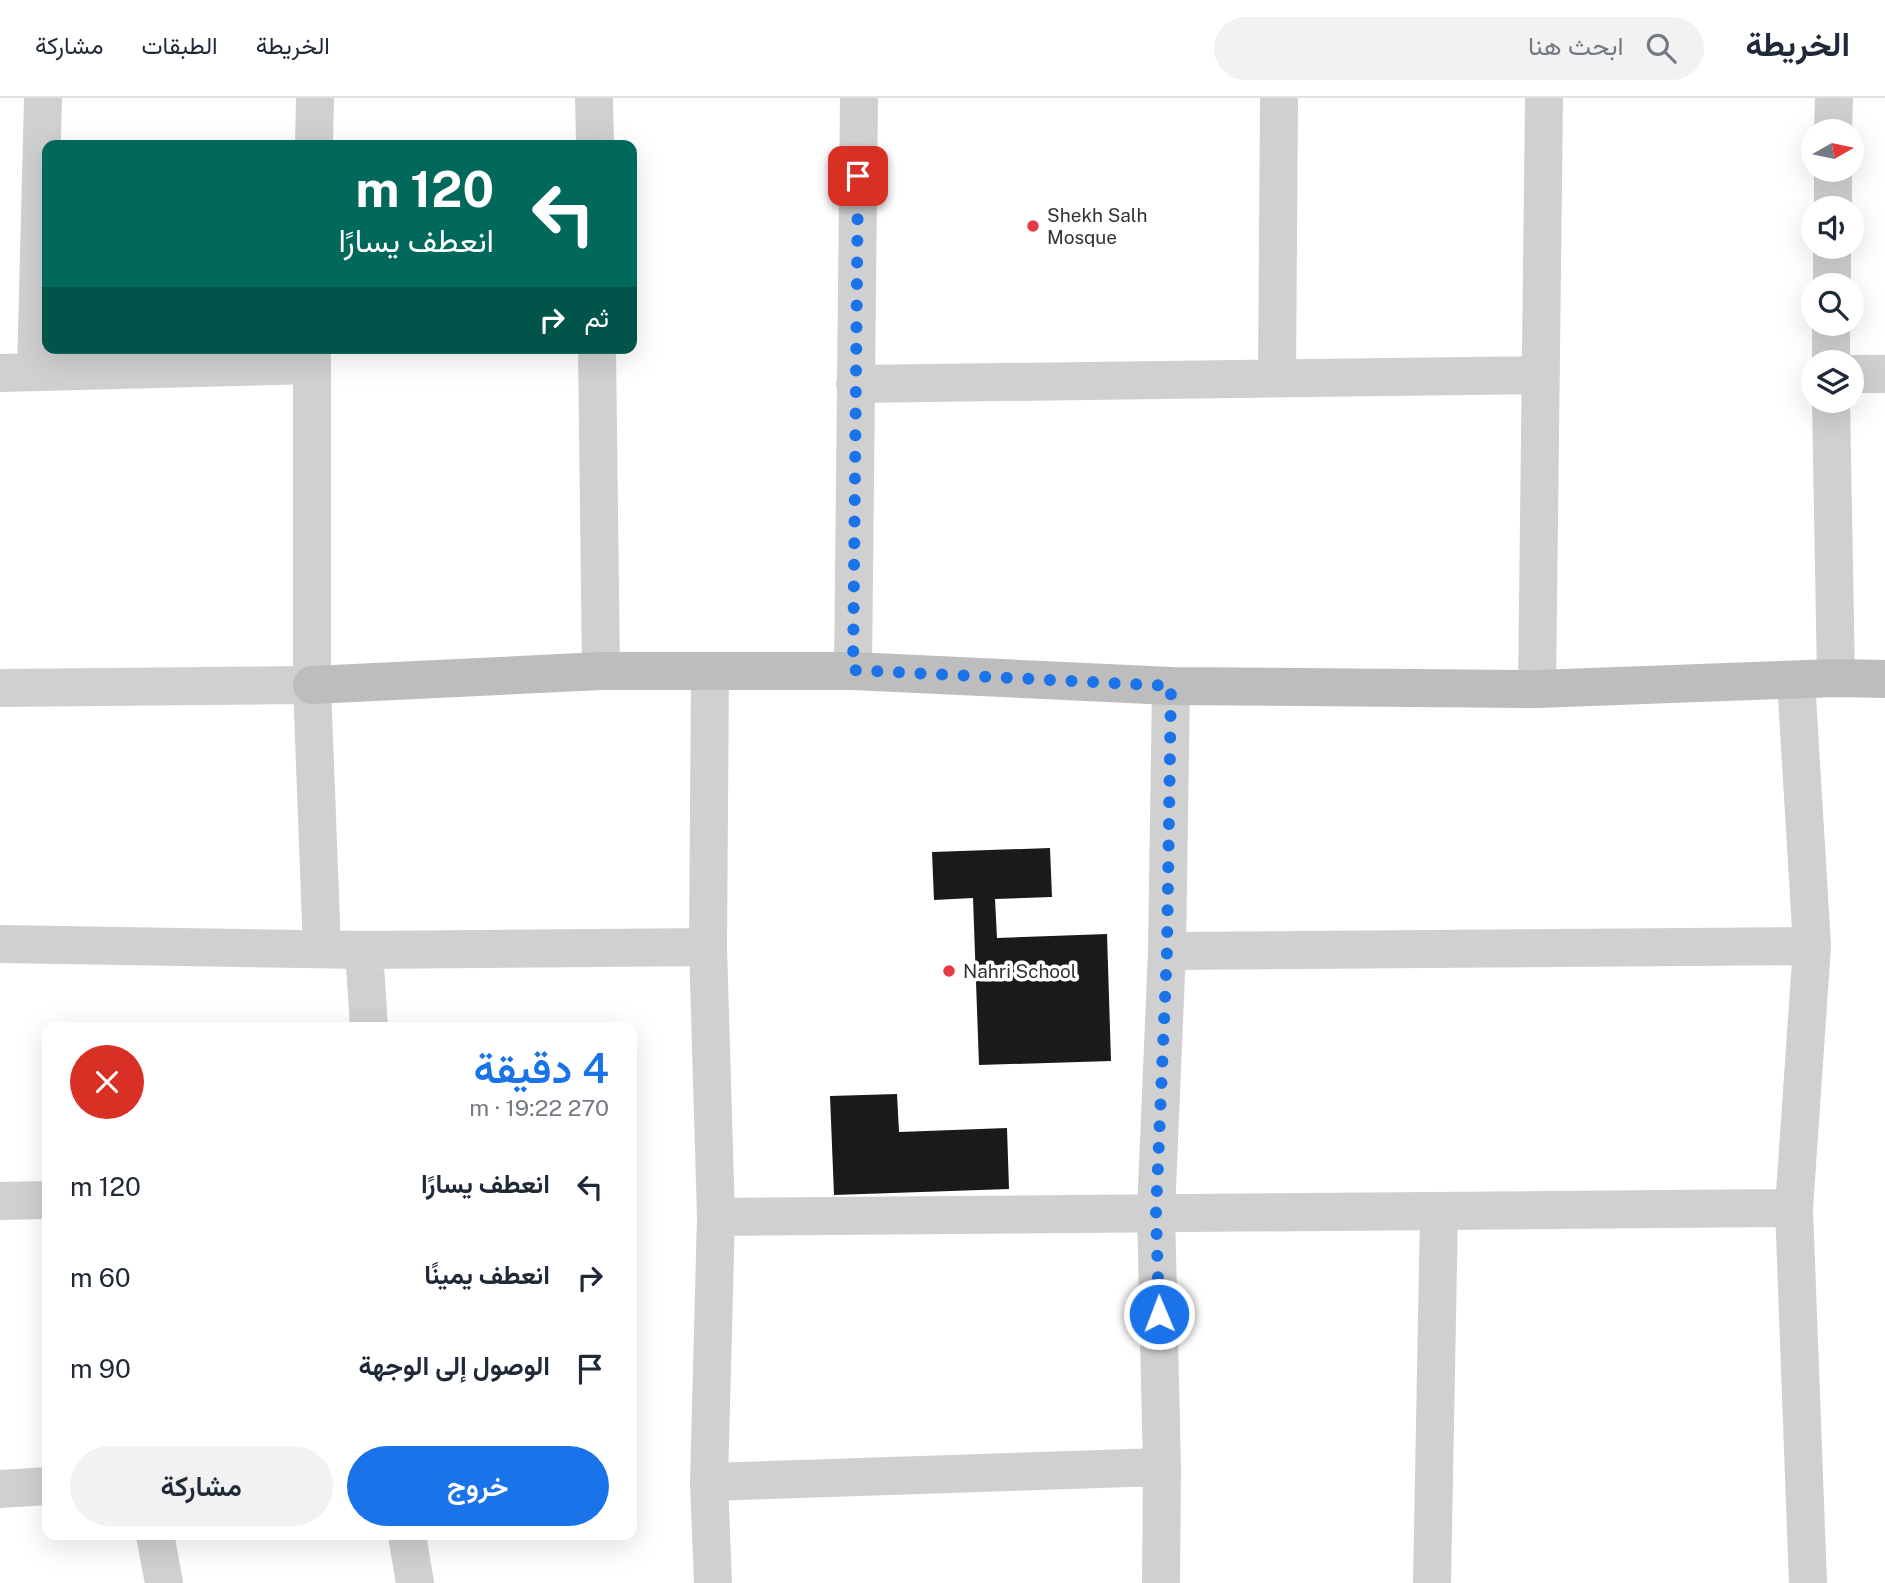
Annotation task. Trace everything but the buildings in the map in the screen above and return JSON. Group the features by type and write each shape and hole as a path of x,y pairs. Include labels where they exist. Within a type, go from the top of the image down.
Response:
{"street":[{"path":"43,98 18,372 312,357 312,685 322,949"},
{"path":"314,140 315,98"},
{"path":"594,98 595,140"},
{"path":"853,670 859,98"},
{"path":"1278,378 1279,98"},
{"path":"1537,689 1544,98"},
{"path":"1833,119 1834,98"},
{"path":"597,354 601,671"},
{"path":"855,384 1541,374"},
{"path":"1864,374 1885,374"},
{"path":"1831,413 1836,678"},
{"path":"0,688 312,685 601,671 853,670 1171,686 1537,689 1836,678 1885,679"},
{"path":"710,672 708,947 716,1217 709,1482 713,1583"},
{"path":"1796,680 1812,946 1794,1208 1808,1583"},
{"path":"1161,1583 1162,1467 1156,1212 1167,951 1171,686"},
{"path":"0,944 364,950 708,947"},
{"path":"1167,951 1812,946"},
{"path":"364,950 369,1022"},
{"path":"0,1201 42,1200"},
{"path":"716,1217 1794,1208"},
{"path":"1432,1583 1439,1212"},
{"path":"709,1482 1162,1467"},
{"path":"0,1489 42,1486"},
{"path":"156,1540 164,1583"},
{"path":"408,1540 415,1583"}],"place":[{"name":"Shekh Salh Mosque","path":"1033,226"},
{"name":"Nahri School","path":"949,971"}],"route":[{"path":"858,176 853,670 1171,686 1167,951 1156,1212 1159,1314"}]}
